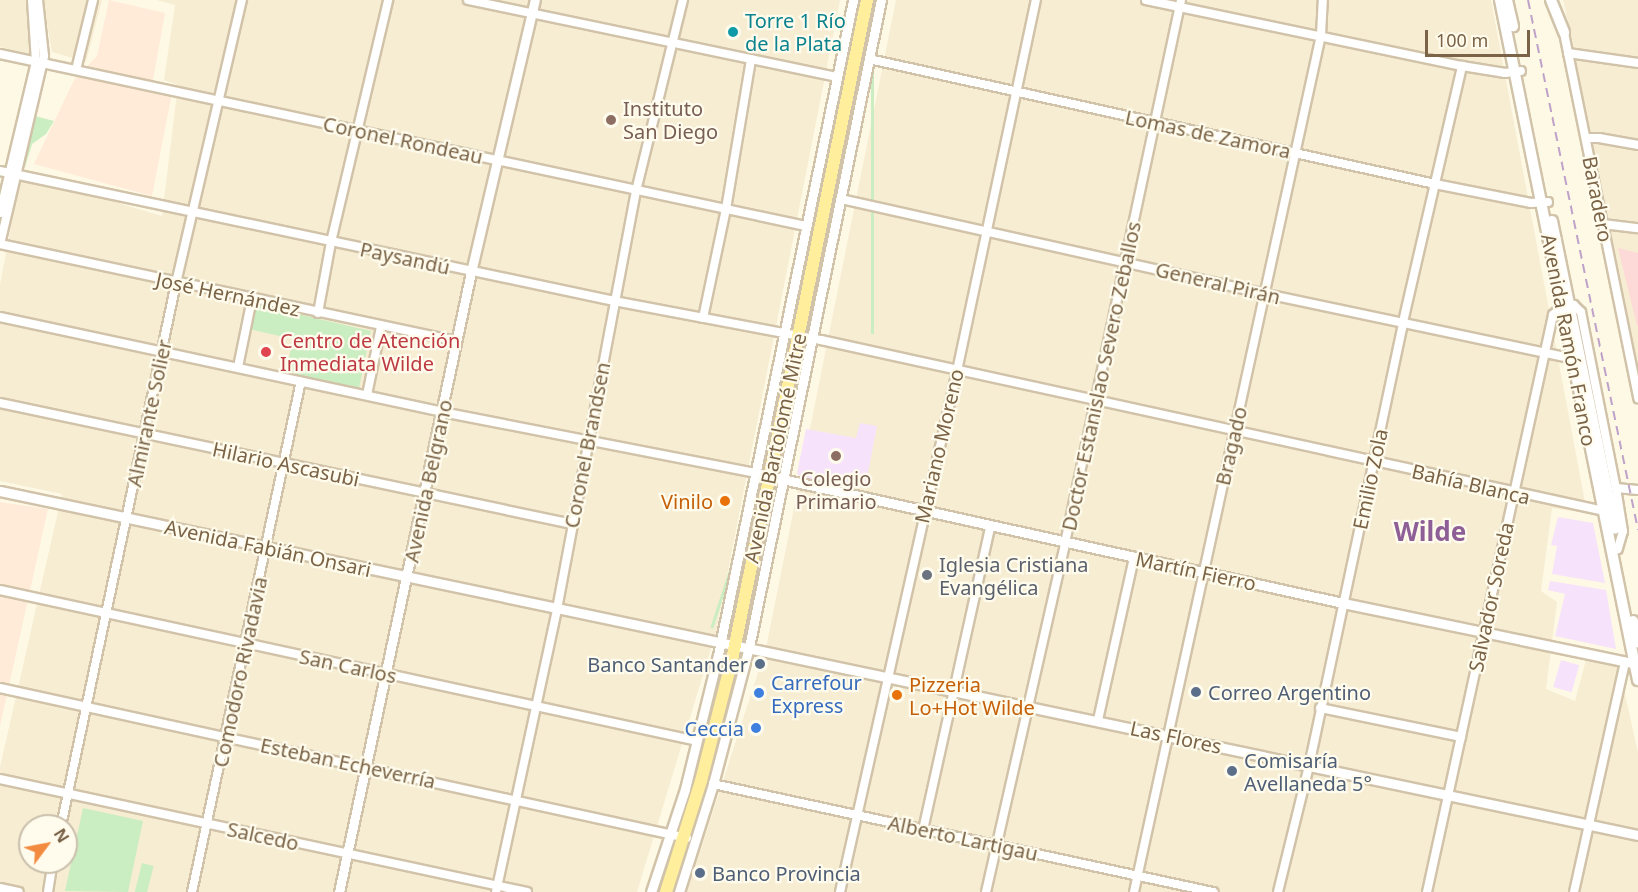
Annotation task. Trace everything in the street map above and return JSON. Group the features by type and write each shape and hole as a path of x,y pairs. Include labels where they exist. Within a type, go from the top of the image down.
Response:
{"main road":[{"name":"Avenida Bartolomé Mitre","path":"666,892 701,780 735,645 867,0"},
{"name":"Avenida Ramón Franco","path":"1500,0 1518,71 1638,642"},
{"name":"Avenida Ramón Franco","path":"1508,0 1518,71"},
{"path":"1551,0 1563,32"},
{"name":"Avenida Ramón Franco","path":"1577,360 1632,664 1638,680"}],"street":[{"path":"32,0 40,62"},
{"path":"0,244 13,174 45,49 39,0"},
{"path":"76,70 93,0"},
{"name":"Almirante Solier","path":"63,814 105,614 128,518 176,283 242,0"},
{"path":"318,313 331,242 388,0"},
{"path":"468,0 836,77"},
{"name":"Avenida Belgrano","path":"339,892 471,272 535,0"},
{"name":"Coronel Brandsen","path":"496,889 557,609 636,191 682,0"},
{"name":"Avenida Bartolomé Mitre","path":"651,892 697,741 721,641 852,0"},
{"name":"Avenida Bartolomé Mitre","path":"680,892 713,784 749,647 881,0"},
{"name":"Mariano Moreno","path":"840,892 957,371 1036,0"},
{"path":"1146,0 1181,4 1462,66 1518,71"},
{"name":"Bragado","path":"1134,892 1321,35 1323,0"},
{"name":"Baradero","path":"1557,0 1638,398"},
{"name":"Doctor Estanislao Severo Zeballos","path":"986,892 1065,543 1181,4"},
{"path":"1568,53 1582,53 1638,63"},
{"name":"Coronel Rondeau","path":"0,54 806,226"},
{"path":"703,318 726,209 751,59"},
{"name":"Lomas de Zamora","path":"869,59 1435,184 1531,203 1544,203"},
{"name":"Emilio Zola","path":"1278,892 1309,766 1403,322 1462,66"},
{"path":"1586,138 1638,145"},
{"name":"Paysandú","path":"0,171 471,272 812,338"},
{"path":"0,213 13,174"},
{"name":"General Pirán","path":"841,199 1266,294 1577,360 1592,371"},
{"path":"1603,224 1638,228"},
{"name":"José Hernández","path":"0,244 381,327 457,341"},
{"path":"237,367 252,299"},
{"path":"1566,305 1577,306 1581,312 1623,531 1618,549"},
{"name":"Salvador Soreda","path":"1427,892 1553,315 1566,305"},
{"path":"0,317 442,412 755,473"},
{"path":"367,395 381,327"},
{"name":"Bahía Blanca","path":"812,338 1513,494 1604,511"},
{"name":"Comodoro Rivadavia","path":"192,892 301,381"},
{"name":"Hilario Ascasubi","path":"0,403 572,524"},
{"name":"Martín Fierro","path":"755,473 1065,543 1632,664"},
{"path":"1616,488 1638,490"},
{"name":"Avenida Fabián Onsari","path":"0,491 557,609 749,647"},
{"path":"923,830 990,526"},
{"path":"1098,720 1134,557"},
{"name":"San Carlos","path":"0,590 697,741"},
{"name":"Las Flores","path":"749,647 1638,835"},
{"path":"1574,892 1587,825 1632,664"},
{"name":"Esteban Echeverría","path":"0,688 670,832 696,841"},
{"path":"1320,708 1461,737"},
{"name":"Salcedo","path":"0,779 347,854 496,889 526,892"},
{"name":"Alberto Lartigau","path":"713,784 1208,891"},
{"path":"48,892 52,874"},
{"path":"0,888 19,892"}],"shaded area":[{"path":"0,0 27,0 34,55 0,47"},
{"path":"43,0 102,0 86,62 52,52"},
{"path":"109,0 165,13 151,91 172,93 152,196 34,164 74,80 97,56"},
{"path":"157,0 840,0 716,632 637,892 0,892 0,767 62,494 0,481 0,285 21,174 162,216 178,85 164,80 175,5"},
{"path":"896,0 1491,0 1587,513 1552,508 1541,591 1557,602 1546,689 1575,701 1587,656 1618,662 1638,753 1638,892 687,892 766,648"},
{"path":"1563,0 1638,0 1638,398 1573,44"},
{"path":"1618,248 1638,253 1637,326"},
{"name":"Colegio Primario","path":"860,423 877,426 865,488 800,477 797,473 806,429 856,438"},
{"path":"0,502 48,509 0,726"},
{"path":"1558,517 1593,523 1605,583 1552,574 1557,546 1551,545"},
{"path":"1550,581 1606,590 1616,649 1555,636 1565,594 1548,590"},
{"path":"1561,660 1579,665 1572,692 1553,687"}],"green space":[{"path":"855,0 858,0 793,324 791,323"},
{"path":"871,0 874,0 874,334 871,334"},
{"path":"35,116 54,121 46,134 32,144 25,167 21,163"},
{"path":"254,304 371,331 359,388 286,372 293,339 249,329"},
{"path":"787,340 790,340 763,469 761,469"},
{"path":"804,342 807,343 766,469 763,468"},
{"path":"758,481 761,482 713,628 710,627"},
{"path":"775,483 778,484 748,637 746,637"},
{"path":"723,651 727,652 704,746 679,828 676,827"},
{"path":"739,654 743,655 695,833 692,833"},
{"path":"83,808 143,821 128,892 65,891 69,874 78,874 78,831"},
{"path":"142,863 154,866 147,892 135,892"}],"railway":[{"path":"1528,0 1638,530"}],"place":[{"name":"Torre 1 Río de la Plata","path":"733,32"},
{"name":"Instituto San Diego","path":"611,120"},
{"name":"Centro de Atención Inmediata Wilde","path":"266,352"},
{"name":"Colegio Primario","path":"836,456"},
{"name":"Vinilo","path":"725,501"},
{"name":"Iglesia Cristiana Evangélica","path":"927,575"},
{"name":"Banco Santander","path":"760,664"},
{"name":"Correo Argentino","path":"1196,692"},
{"name":"Carrefour Express","path":"759,693"},
{"name":"Pizzeria Lo+Hot Wilde","path":"897,695"},
{"name":"Ceccia","path":"756,728"},
{"name":"Comisaría Avellaneda 5°","path":"1232,771"},
{"name":"Banco Provincia","path":"700,873"}],"district":[{"name":"Wilde","path":"1430,532"}]}
